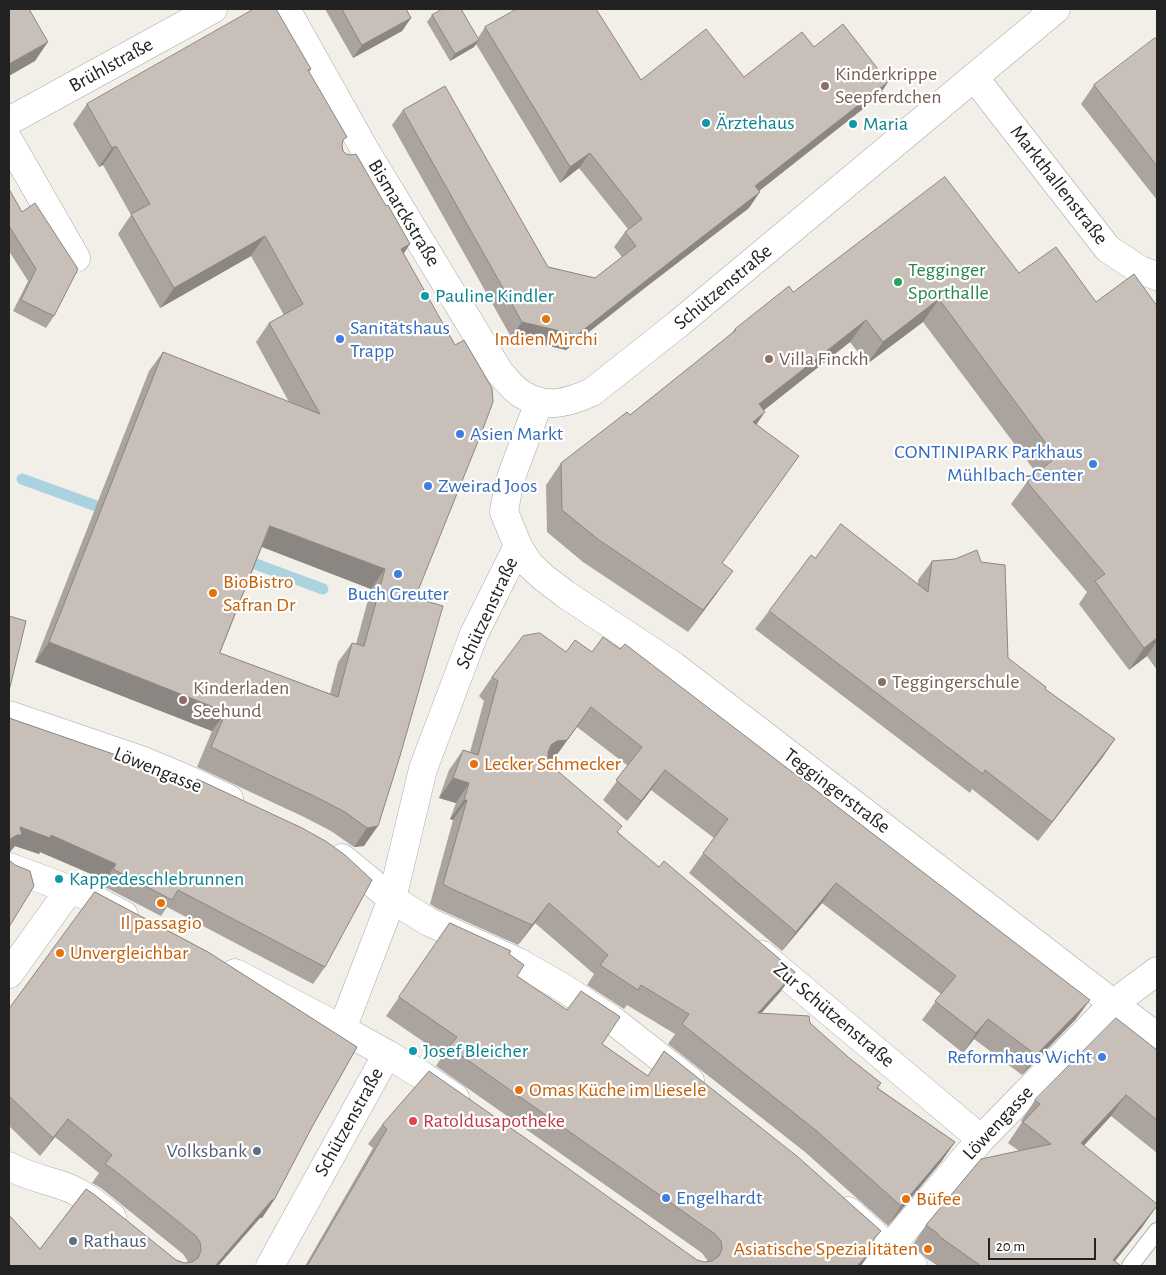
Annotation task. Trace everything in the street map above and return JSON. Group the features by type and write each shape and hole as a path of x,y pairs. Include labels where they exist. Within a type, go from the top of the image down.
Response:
{"street":[{"name":"Brühlstraße","path":"9,121 213,9"},
{"name":"Bismarckstraße","path":"286,9 358,154 500,373 521,395 539,402"},
{"name":"Schützenstraße","path":"270,1266 387,1054 342,1029 392,898 423,769 474,634 518,546 504,512 512,472 539,402 559,404 575,400 592,392 686,318 1056,9"},
{"name":"Markthallenstraße","path":"974,77 1108,249 1140,270 1157,276"},
{"path":"9,140 76,258"},
{"name":"Teggingerstraße","path":"518,546 529,564 550,583 674,666 1157,1037"},
{"name":"Löwengasse","path":"9,715 141,760 254,810"},
{"path":"324,845 392,898 429,922 518,962 562,987 615,1022 709,1096"},
{"path":"9,867 90,897 142,924"},
{"path":"9,974 70,889"},
{"name":"Zur Schützenstraße","path":"746,941 981,1139"},
{"path":"212,960 342,1029"},
{"name":"Löwengasse","path":"881,1257 981,1139 1114,1004 1157,971"},
{"path":"387,1054 478,1114"},
{"path":"9,1166 22,1173 78,1192 129,1230"},
{"path":"831,1196 881,1257 913,1266"}],"lane":[{"path":"1130,1266 1157,1231"}],"building":[{"path":"9,9 29,9 48,42 9,64"},
{"path":"254,9 276,9 311,69 308,70 347,137 343,140 343,151 346,154 356,154 410,244 401,249 455,345 464,340 492,388 493,402 415,598 443,606 378,826 367,828 345,812 211,747 226,712 49,642 163,352 320,414 269,323 303,304 265,236 174,288 131,214 150,204 116,146 112,148 87,104","holes":["270,526 385,569 364,646 352,643 338,697 220,653"]},
{"path":"342,9 406,9 411,18 362,45"},
{"path":"443,9 461,9 479,40 455,54 432,15"},
{"path":"517,9 596,9 641,80 706,29 744,77 802,32 814,47 843,24 888,82 755,186 760,192 577,335 522,322 403,110 445,86 548,267 595,278 636,246 625,232 642,219 590,153 570,167 485,27"},
{"path":"1155,38 1157,41 1157,166 1094,85"},
{"path":"945,177 1019,273 1056,247 1096,302 1134,274 1157,306 1157,638 1144,648 1095,581 1105,574 1027,482 1056,457 939,299 883,342 866,320 759,404 765,412 753,422 799,456 722,563 733,571 703,610 599,540 562,510 561,463 627,412 630,415 789,286 793,292"},
{"path":"9,189 22,212 35,203 78,269 54,316 21,300 36,269 9,226"},
{"name":"Teggingerschule","path":"841,524 928,592 932,561 955,559 977,550 981,562 1005,565 1008,658 1046,687 1045,689 1115,739 1052,822 985,770 983,774 769,611 811,555 815,558"},
{"path":"9,616 26,621 9,689"},
{"path":"540,633 566,652 575,640 592,652 603,637 620,649 625,644 1090,1000 1036,1055 988,1019 976,1033 935,1001 956,976 836,883 796,932 703,853 728,819 665,770 641,801 616,780 642,747 591,707 567,740 557,741 551,745 548,752 548,760 553,767 622,826 617,832 659,867 664,861 795,972 758,1013 809,1016 810,1023 881,1083 877,1088 955,1142 901,1206 818,1132 682,1024 689,1014 641,985 638,990 600,965 608,955 549,903 532,925 443,884 467,800 464,800 469,783 453,778 463,750 478,755 498,681 492,677 523,636"},
{"path":"9,718 145,765 194,787 197,779 302,828 345,855 372,880 325,967 178,890 172,900 113,869 116,864 51,835 50,838 20,827 22,835 17,835 9,841"},
{"path":"9,860 15,865 30,871 34,886 9,927"},
{"path":"95,892 208,952 357,1047 274,1200 215,1266 9,1266 9,1215 40,1249 86,1189 176,1260 184,1263 192,1262 198,1258 201,1250 200,1242 196,1236 105,1164 112,1155 68,1119 53,1138 9,1096 9,1009"},
{"path":"450,923 511,951 509,954 524,965 517,976 567,1010 581,991 619,1016 602,1044 648,1076 664,1051 798,1157 881,1231 875,1237 872,1250 857,1266 307,1266 387,1129 382,1125 429,1071 697,1260 704,1262 712,1261 719,1256 722,1249 721,1241 715,1234 449,1047 457,1037 399,997"},
{"path":"1116,1018 1157,1050 1157,1120 1126,1095 1081,1143 1157,1204 1157,1206 1113,1260 1121,1266 981,1266 926,1225 981,1159 1051,1144 1023,1122 1040,1104 1035,1100"}],"waterway":[{"path":"22,479 110,511"},
{"path":"242,559 323,589"}],"place":[{"name":"Kinderkrippe Seepferdchen","path":"825,86"},
{"name":"Ärztehaus","path":"706,123"},
{"name":"Maria","path":"853,124"},
{"name":"Tegginger Sporthalle","path":"898,282"},
{"name":"Pauline Kindler","path":"425,296"},
{"name":"Indien Mirchi","path":"546,319"},
{"name":"Sanitätshaus Trapp","path":"340,339"},
{"name":"Villa Finckh","path":"769,359"},
{"name":"Asien Markt","path":"460,434"},
{"name":"CONTINIPARK Parkhaus Mühlbach-Center","path":"1093,464"},
{"name":"Zweirad Joos","path":"428,486"},
{"name":"Buch Greuter","path":"398,574"},
{"name":"BioBistro Safran Dr","path":"213,593"},
{"name":"Teggingerschule","path":"882,682"},
{"name":"Kinderladen Seehund","path":"183,700"},
{"name":"Lecker Schmecker","path":"474,764"},
{"name":"Kappedeschlebrunnen","path":"59,879"},
{"name":"Il passagio","path":"161,903"},
{"name":"Unvergleichbar","path":"60,953"},
{"name":"Josef Bleicher","path":"413,1051"},
{"name":"Reformhaus Wicht","path":"1102,1057"},
{"name":"Omas Küche im Liesele","path":"519,1090"},
{"name":"Ratoldusapotheke","path":"413,1121"},
{"name":"Volksbank","path":"257,1151"},
{"name":"Engelhardt","path":"666,1198"},
{"name":"Büfee","path":"906,1199"},
{"name":"Rathaus","path":"73,1241"},
{"name":"Asiatische Spezialitäten","path":"928,1249"}]}
